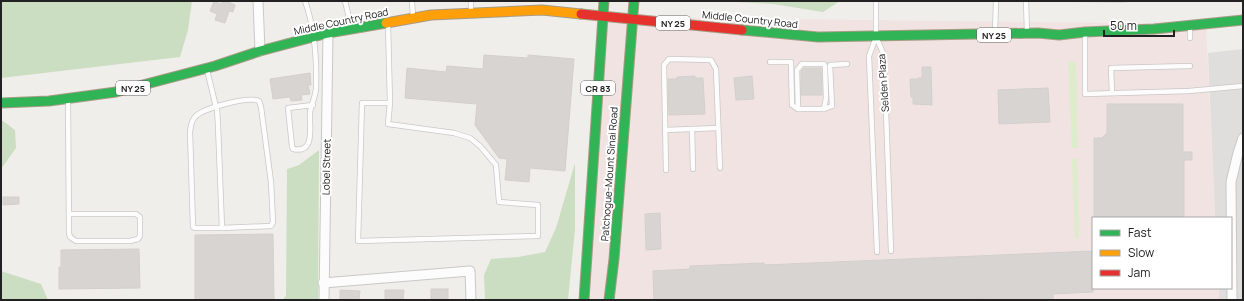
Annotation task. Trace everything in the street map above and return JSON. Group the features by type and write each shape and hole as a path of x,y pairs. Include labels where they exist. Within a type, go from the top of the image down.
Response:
{"main road":[{"name":"Patchogue-Mount Sinai Road","path":"584,300 604,1"},
{"name":"Patchogue-Mount Sinai Road","path":"609,300 614,259 634,1"},
{"name":"Middle Country Road","path":"1,103 68,99 116,92 207,68 260,51 328,33 388,22 431,15 530,8 603,17 818,37 1027,34 1059,35 1085,32 1154,29 1243,20"}],"street":[{"path":"258,1 260,51"},
{"name":"Lobel Street","path":"324,300 323,282 328,33"},
{"path":"1231,217 1231,182 1243,138"},
{"path":"323,282 470,271 471,300"},
{"path":"1232,289 1232,300"}],"lane":[{"path":"305,1 312,20 316,89 313,105 310,110 310,142 304,149 293,149 288,108 313,105"},
{"path":"345,1 352,29"},
{"path":"412,1 413,18"},
{"path":"471,13 472,1"},
{"path":"876,1 876,37"},
{"path":"995,35 996,1"},
{"path":"1026,1 1027,34"},
{"path":"388,22 390,103 388,124 454,134 470,138 480,146 496,165 498,202 538,205 538,236 358,241 362,103 390,103"},
{"path":"1190,26 1190,38"},
{"path":"1085,32 1085,94 1189,91 1243,86"},
{"name":"Selden Plaza","path":"876,37 884,55 891,251"},
{"name":"Selden Plaza","path":"876,37 869,56 877,252"},
{"path":"666,170 664,65 669,59 711,60 716,69 720,168"},
{"path":"770,62 791,62 792,105 798,110 824,109 832,106 830,65 847,64"},
{"path":"798,110 797,70 802,64 824,64 826,66 826,98 824,109"},
{"path":"1112,93 1111,68 1190,66"},
{"path":"207,68 216,106 218,125 222,228"},
{"path":"68,99 69,214 70,236 76,241 134,241 140,236 140,217 136,214 69,214"},
{"path":"252,99 259,101 261,107 271,182 273,222 271,226 222,228 194,228 190,132 192,123 194,117 216,106 252,99"},
{"path":"665,130 718,128"},
{"path":"692,129 694,169"}],"shaded area":[{"path":"1018,1 1139,1 1122,3"},
{"path":"603,17 1206,24 1215,217 1092,217 1092,289 1219,289 1219,300 582,300"},
{"path":"1243,49 1243,300 1219,300 1219,289 1232,289 1232,217 1215,217 1208,53"}],"green space":[{"path":"1,1 192,1 188,30 180,57 1,78"},
{"path":"716,1 840,1 823,12 773,4"},
{"path":"1068,61 1076,62 1078,148 1072,148"},
{"path":"1,121 15,130 16,148 1,169"},
{"path":"319,150 318,300 282,300 286,296 287,169 299,165"},
{"path":"1072,159 1077,159 1079,238 1075,238"},
{"path":"575,163 575,229 568,300 485,300 484,275 491,259 518,257 545,252 556,228"},
{"path":"1,271 41,284 48,300 1,300"}],"building":[{"path":"214,1 221,4 223,1 226,1 235,5 233,12 229,11 225,23 215,20 217,14 210,11"},
{"path":"484,55 528,58 528,55 574,59 565,171 530,168 529,182 505,180 507,159 499,158 475,125 477,104 405,98 407,68 446,72 447,66 483,69"},
{"path":"922,67 931,67 932,105 913,104 913,97 911,97 910,79 922,78"},
{"path":"804,68 821,68 822,95 801,95 801,71"},
{"path":"310,73 311,85 308,85 310,94 301,95 302,100 291,101 290,97 273,99 270,79"},
{"path":"695,76 695,78 703,78 705,114 669,115 668,79"},
{"path":"752,76 754,99 736,100 734,78"},
{"path":"1048,88 1050,122 999,124 998,90"},
{"path":"1107,104 1183,104 1183,152 1192,152 1192,160 1184,160 1184,217 1094,217 1094,138 1102,138 1107,133"},
{"path":"3,197 19,197 19,204 3,205"},
{"path":"660,213 661,249 646,250 645,214"},
{"path":"273,234 274,299 195,300 195,235"},
{"path":"139,249 140,288 59,289 61,250"},
{"path":"1092,251 1093,292 1053,294 1053,300 989,300 989,298 950,300 654,300 653,271 690,269 690,266 764,263 764,265"},
{"path":"431,289 448,289 448,300 431,300"},
{"path":"340,290 360,291 359,300 340,300"},
{"path":"385,290 404,290 403,300 385,300"}],"traffic: fast":[{"path":"584,300 604,1"},
{"path":"609,300 614,259 634,1"},
{"path":"742,30 818,37 1038,33 1059,35 1085,32 1154,29 1243,20"},
{"path":"1,103 49,101 116,92 215,66 260,51 328,33 386,23"}],"traffic: slow":[{"path":"386,23 431,15 542,10 581,14"}],"traffic: jam":[{"path":"581,14 742,30"}]}
